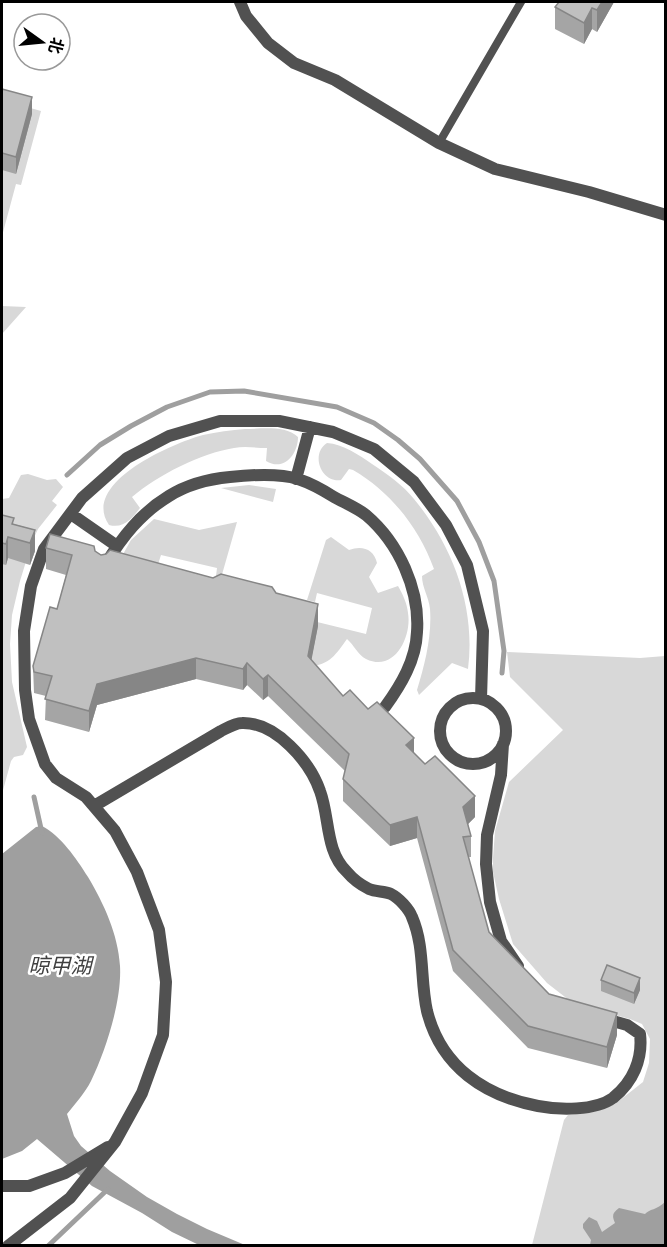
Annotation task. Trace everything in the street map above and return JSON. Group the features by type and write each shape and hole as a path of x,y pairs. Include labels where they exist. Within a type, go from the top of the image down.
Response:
{"street":[{"path":"240,2 246,16 268,43 294,63 335,80 439,143 495,169 589,192 666,216"},
{"path":"8,1245 70,1198 115,1142 142,1093 163,1035 166,982 159,930 137,872 115,831 94,806 56,777 45,764 30,719 25,690 24,631 31,586 44,549 82,498 127,458 169,436 220,420 279,421 310,427 333,432 375,450 414,482 446,525 467,566 483,631 481,699"},
{"path":"296,478 310,427"},
{"path":"102,568 124,534 146,513 171,495 206,480 250,474 296,478 322,490 365,515 387,538 404,566 415,597 417,634 407,674 385,706"},
{"path":"71,514 117,546"},
{"path":"503,744 496,754 476,764 454,759 442,743 440,733 445,713 461,700 481,699 492,704 500,712 505,722 506,733 501,775 487,836 486,864 490,902 501,940 522,972 530,979"},
{"path":"94,806 221,731 242,723 262,727 283,739 303,760 312,774 320,791 334,853 346,872 369,889 391,894 411,915 417,932 428,1011 439,1043 457,1066 487,1090 512,1101 551,1108 584,1108 611,1100 624,1088 636,1068 642,1048 640,1034 627,1025 586,1013"},
{"path":"2,1186 29,1186 65,1173 115,1142"}],"lane":[{"path":"439,143 521,2"}],"shaded area":[{"path":"2,100 41,111 21,185 16,184 2,236"},
{"path":"2,306 26,307 2,334"},
{"path":"273,428 293,433 298,437 296,449 289,460 279,464 266,461 267,448 247,447 221,451 194,460 167,473 132,497 140,508 127,522 114,526 109,525 103,509 107,494 118,480 134,467 189,439 245,429"},
{"path":"327,443 339,445 356,454 400,484 410,494 440,537 459,579 468,623 470,646 468,669 452,663 419,695 417,690 430,629 429,605 422,576 434,569 412,525 380,489 353,470 349,469 341,480 334,480 323,473 319,454"},
{"path":"28,474 47,480 56,479 63,487 52,501 57,505 38,529 32,542 12,615 10,644 12,682 27,747 23,755 14,757 11,761 2,794 2,499 9,498 21,475"},
{"path":"249,485 276,489 273,502 221,488"},
{"path":"154,519 199,530 237,522 221,578 216,576 217,568 161,555 152,583 113,572 131,540"},
{"path":"331,537 349,550 363,548 370,551 377,563 369,577 378,593 398,586 403,596 409,622 407,632 399,650 385,661 376,662 366,659 347,639 328,661 310,666 309,620 366,634 372,608 317,593 315,602 307,600 326,540"},
{"path":"507,652 640,658 665,656 665,1245 532,1245 564,1120 568,1115 593,1112 615,1104 643,1082 649,1063 650,1039 642,1024 574,1004 547,983 513,944 493,872 495,831 509,782 563,730 510,677"}],"water":[{"name":"晾甲湖","path":"42,826 68,848 94,887 105,909 119,954 120,979 112,1025 89,1085 67,1114 74,1136 81,1146 110,1171 147,1197 207,1229 245,1245 199,1245 172,1232 92,1186 37,1139 22,1151 2,1159 2,854 36,827"},
{"path":"665,1202 665,1245 590,1245 591,1240 583,1228 583,1224 589,1217 597,1221 602,1232 615,1223 613,1215 619,1208 645,1214"}],"building":[{"path":"559,2 602,2 597,10 592,8 584,23 555,7"},
{"path":"2,89 32,97 16,157 2,153"},
{"path":"2,515 14,518 12,524 35,530 30,543 8,537 6,544 2,543"},
{"path":"50,534 94,546 95,551 101,555 110,550 213,578 221,574 272,587 276,593 318,604 308,656 343,696 350,690 368,709 377,702 414,738 406,745 425,764 435,756 475,796 463,807 471,836 463,837 489,932 549,994 617,1013 607,1047 528,1026 453,950 417,817 390,825 343,779 349,754 268,675 263,679 247,663 243,669 196,658 97,684 89,711 45,699 52,676 34,672 33,666 50,607 57,609 72,555 46,548"},
{"path":"607,965 640,978 634,993 601,980"}],"waterway":[{"path":"67,475 100,445 131,426 167,407 210,392 244,391 337,407 374,423 420,459 457,501 479,542 494,581 504,651 502,673"},
{"path":"34,797 42,833"},
{"path":"48,1246 108,1189"}]}
